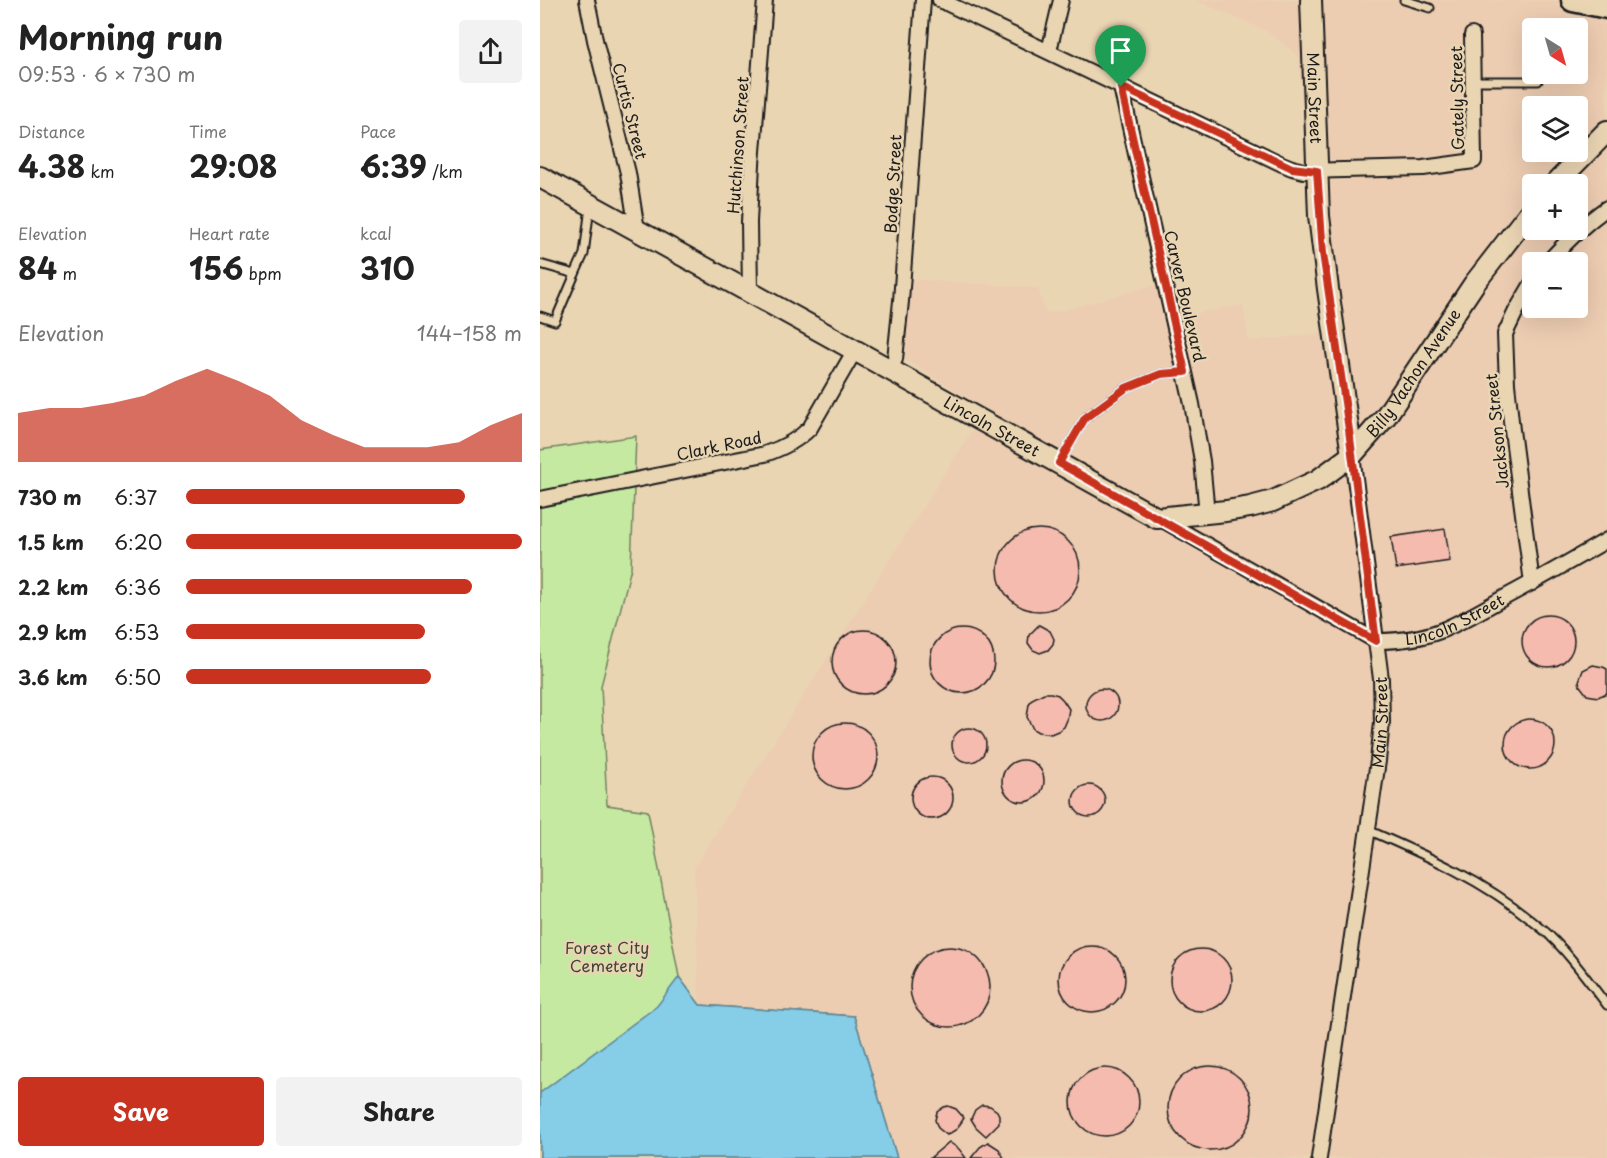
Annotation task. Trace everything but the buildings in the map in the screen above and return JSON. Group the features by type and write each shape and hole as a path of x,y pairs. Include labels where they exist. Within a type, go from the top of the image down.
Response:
{"main road":[{"name":"Main Street","path":"1311,0 1317,171 1323,253 1352,455"},
{"path":"1573,0 1607,6"},
{"path":"1565,174 1607,131"},
{"name":"Lincoln Street","path":"542,181 590,204 1157,518"},
{"name":"Billy Vachon Avenue","path":"1157,518 1207,514 1273,501 1318,480 1352,455 1386,416 1474,285 1522,222"}],"street":[{"name":"Curtis Street","path":"587,0 628,173 637,230"},
{"name":"Hutchinson Street","path":"750,292 749,222 765,0"},
{"name":"Bodge Street","path":"890,369 895,359 901,300 923,0"},
{"path":"940,0 1292,168 1317,171"},
{"path":"1049,51 1061,0"},
{"name":"Gately Street","path":"1317,171 1424,168 1474,161 1472,34"},
{"name":"Carver Boulevard","path":"1121,87 1185,372 1202,461 1207,514"},
{"path":"1557,252 1586,224 1607,208"},
{"name":"Jackson Street","path":"1522,301 1505,334 1512,430 1532,583"},
{"name":"Clark Road","path":"540,499 765,454 784,447 801,437 810,428 855,350"},
{"name":"Main Street","path":"1319,1158 1382,722 1381,679 1352,455"},
{"name":"Lincoln Street","path":"1157,518 1376,641 1416,638 1439,631 1532,583 1607,540"}],"lane":[{"path":"1404,0 1430,8"},
{"path":"1473,81 1522,81"},
{"path":"540,316 555,321 584,254 590,204"},
{"path":"540,264 575,274"},
{"path":"1059,463 1085,418 1126,388 1161,374 1185,372"},
{"path":"1368,830 1485,886 1518,909 1551,936 1607,1005"}],"shaded area":[{"path":"1195,0 1607,0 1607,1158 897,1158 854,1016 699,1005 694,867 972,430 994,414 905,360 909,279 1038,288 1046,313 1158,284 1166,318 1243,305 1249,341 1324,333 1298,56 1266,31"}],"green space":[{"name":"Forest City Cemetery","path":"636,436 631,568 601,686 607,805 648,811 679,977 700,1005 854,1016 897,1158 540,1158 540,450"}],"water":[{"path":"679,977 700,1005 854,1016 897,1158 540,1158 540,1093 657,1006"}],"route":[{"path":"1121,87 1292,168 1317,171 1323,253 1349,430 1376,641 1059,463 1085,418 1126,388 1161,374 1185,372 1121,87"}]}
